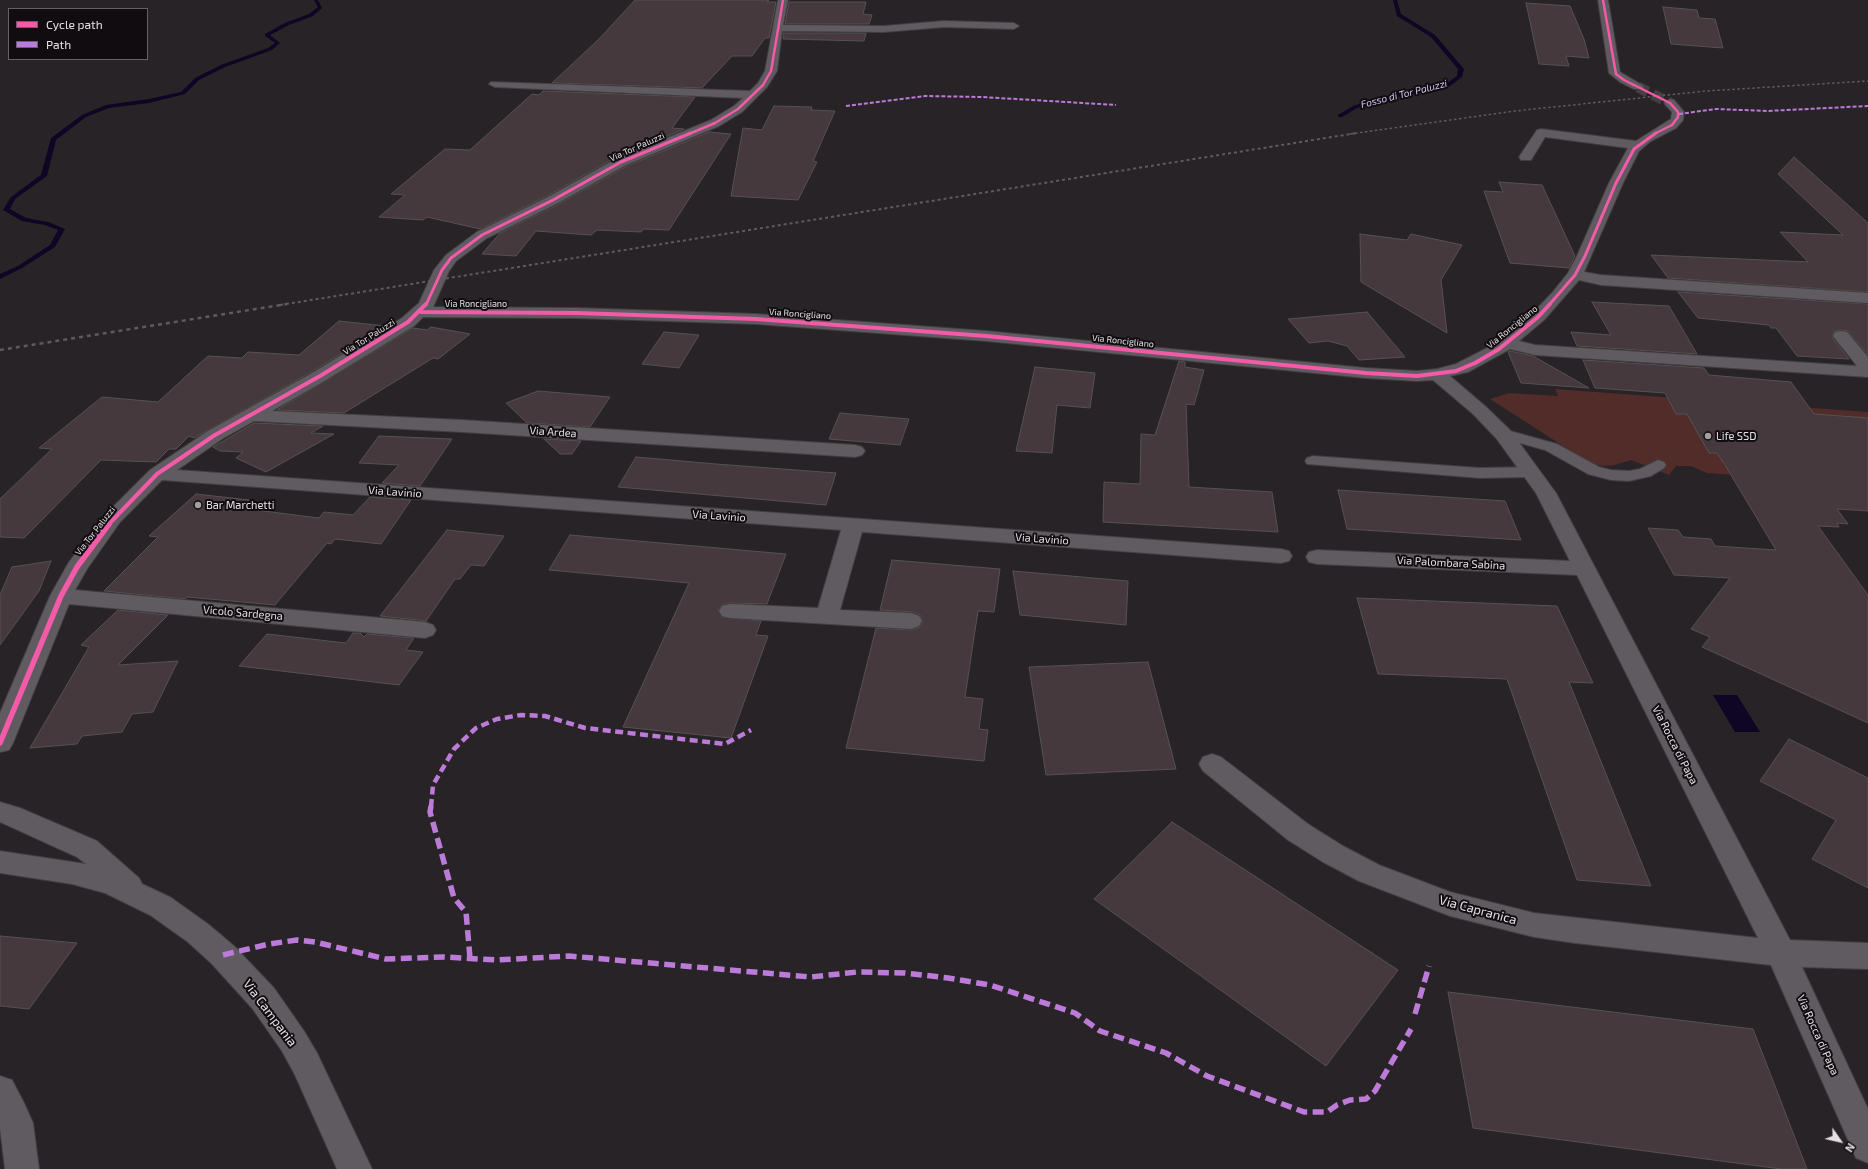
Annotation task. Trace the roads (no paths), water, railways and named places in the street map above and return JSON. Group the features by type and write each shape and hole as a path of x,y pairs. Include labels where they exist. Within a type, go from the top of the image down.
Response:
{"street":[{"name":"Via Tor Paluzzi","path":"0,743 61,596 77,567 117,514 157,474 215,435 344,362 404,325 421,312 426,305 436,281 447,262 473,240 553,200 621,162 724,118 738,109 754,95 765,82 771,71 780,6 783,0"},
{"path":"1603,0 1614,71 1618,76 1638,87"},
{"path":"778,28 884,29 944,24 1014,26"},
{"path":"495,84 754,95"},
{"name":"Via Roncigliano","path":"421,312 577,313 756,319 1009,338 1358,372 1417,376 1437,374 1456,370 1475,363 1507,343 1549,306 1575,275 1593,239 1618,178 1632,152 1638,144 1672,125 1677,120 1678,112 1670,103"},
{"path":"1526,157 1541,133 1638,144"},
{"path":"1575,275 1601,280 1868,298"},
{"path":"1841,336 1868,368"},
{"path":"1507,343 1535,350 1868,372"},
{"name":"Via Rocca di Papa","path":"1437,374 1479,410 1503,434 1532,472 1556,511 1781,954 1868,1146"},
{"name":"Via Ardea","path":"251,415 462,426 855,452"},
{"name":"Via Lavinio","path":"157,474 853,526 1281,556"},
{"path":"827,616 853,526"},
{"name":"Via Palombara Sabina","path":"1317,557 1586,569"},
{"name":"Vicolo Sardegna","path":"61,596 426,630"},
{"path":"730,611 911,621"},
{"name":"Via Capranica","path":"1212,764 1292,828 1333,854 1388,881 1450,904 1534,925 1781,954 1868,956"},
{"name":"Via Campania","path":"0,812 11,815 87,849 139,894"},
{"name":"Via Campania","path":"0,862 95,878 139,894 160,906 198,933 223,955 263,998 293,1041 306,1064 355,1169"},
{"path":"0,1091 8,1103 16,1123 22,1169"}],"lane":[{"path":"1503,434 1551,447 1594,471 1611,475 1629,476 1645,473 1658,465"},
{"path":"1313,461 1480,473 1532,472"}],"waterway":[{"path":"0,277 20,267 53,246 62,229 46,223 24,220 6,210 13,198 44,176 53,139 84,116 108,106 149,101 183,93 197,79 223,66 270,49 278,43 267,35 287,24 311,15 320,7 316,0"},
{"name":"Fosso di Tor Paluzzi","path":"1340,116 1355,107 1382,99 1448,85 1459,77 1461,69 1433,36 1399,15 1395,0"}],"tunnel":[{"path":"1638,87 1670,103"}],"railway":[{"path":"1356,133 1515,111 1706,91 1868,81"},
{"path":"280,305 1356,133"},
{"path":"1350,134 1356,133"},
{"path":"0,350 287,304"}],"place":[{"name":"Life SSD","path":"1708,436"},
{"name":"Bar Marchetti","path":"198,505"}]}
